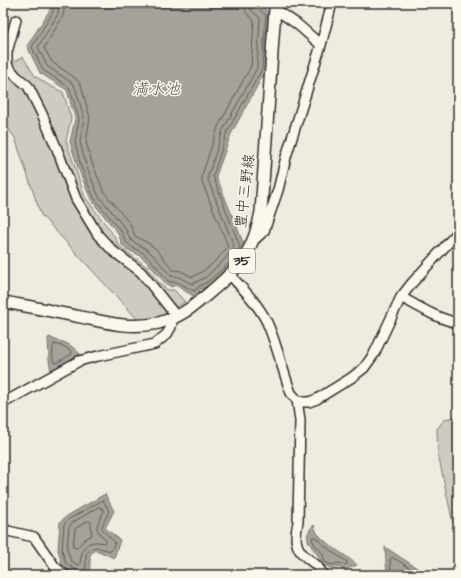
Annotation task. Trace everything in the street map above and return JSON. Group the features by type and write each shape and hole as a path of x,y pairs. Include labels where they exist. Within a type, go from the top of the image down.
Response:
{"main road":[{"name":"豊中三野線","path":"3,302 124,325 150,325 175,317 193,306 230,275 248,252 258,227 261,212 274,6"}],"street":[{"path":"253,241 264,231 278,190 286,157 321,45 332,3"},
{"path":"274,6 321,45"},
{"path":"3,403 79,361 155,344 167,334 175,317 140,272 113,251 98,235 76,199 57,149 28,86 16,76 7,65 7,52 16,20"},
{"path":"230,275 251,298 263,315 269,327 291,393 297,400 309,402 317,399 351,378 364,368 374,354 401,297 458,232"},
{"path":"401,297 423,310 458,323"},
{"path":"297,400 300,420 298,522 296,546 299,552 316,564 324,575"},
{"path":"3,528 8,531 34,537 55,567 65,575"}],"shaded area":[{"path":"23,57 35,76 50,86 63,92 71,118 66,141 85,197 115,237 118,245 146,266 160,284 168,290 174,290 185,302 158,318 139,321 41,215 15,138 3,121 3,68"},
{"path":"458,417 458,536 452,519 438,454 437,429 445,419"}],"water":[{"name":"満水池","path":"50,3 256,3 270,13 266,70 231,134 216,176 245,247 233,264 211,285 199,290 201,294 195,297 175,285 172,287 166,284 147,262 139,255 122,245 118,233 91,200 78,168 70,142 75,119 67,90 40,73 27,46 50,10"},
{"path":"50,337 68,344 80,354 51,371 48,338"},
{"path":"105,494 114,511 105,528 120,540 114,558 95,550 90,555 90,570 86,575 77,575 63,567 58,550 60,522 67,516"},
{"path":"314,525 322,539 357,565 344,570 339,567 332,569 327,566 321,567 319,564 321,561 319,556 308,540 310,530"},
{"path":"385,547 420,570 429,571 432,575 387,575"}]}
